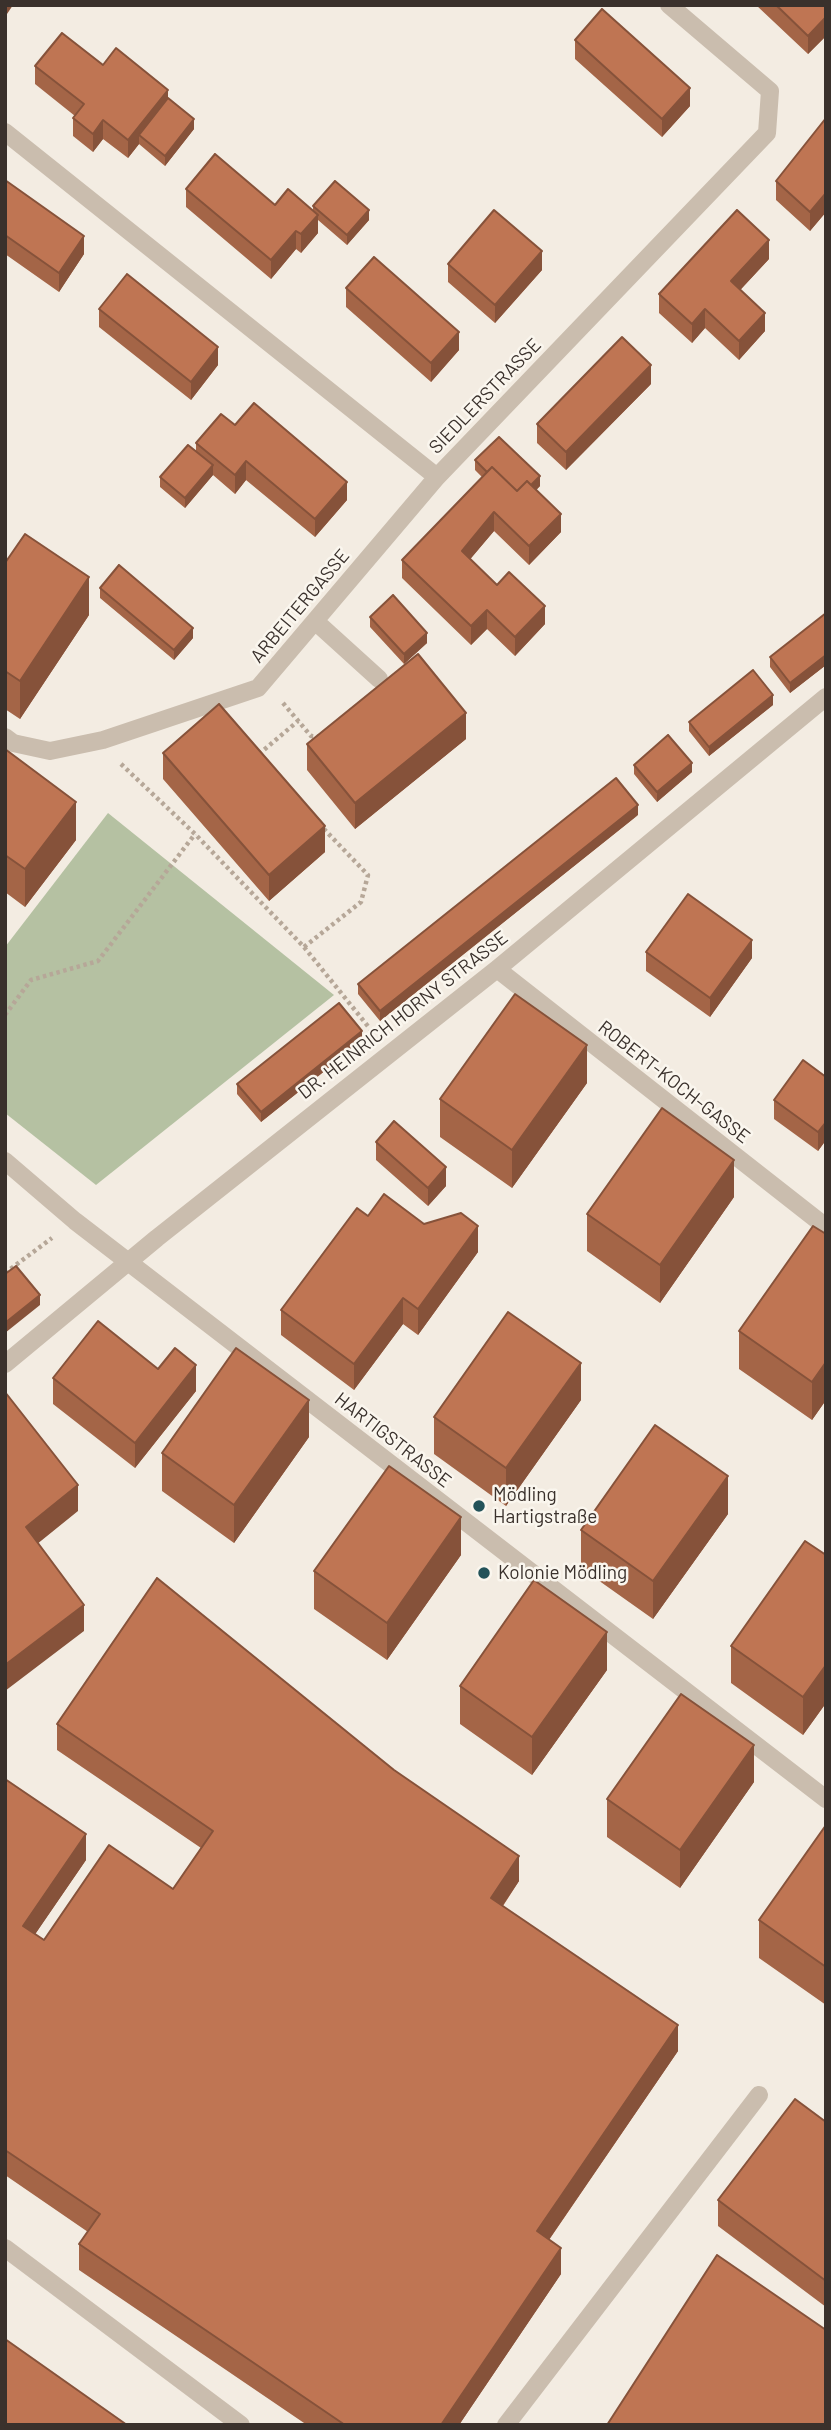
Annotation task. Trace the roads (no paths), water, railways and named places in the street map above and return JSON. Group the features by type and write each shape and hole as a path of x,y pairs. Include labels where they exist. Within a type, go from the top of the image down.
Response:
{"street":[{"name":"SIEDLERSTRASSE","path":"5,132 437,477 767,133 770,91 668,5"},
{"name":"ARBEITERGASSE","path":"5,737 13,743 50,751 103,740 258,688 437,477"},
{"path":"315,621 379,679"},
{"name":"DR. HEINRICH HORNY STRASSE","path":"5,1363 497,969 826,697"},
{"name":"ROBERT-KOCH-GASSE","path":"497,969 826,1227"},
{"name":"HARTIGSTRASSE","path":"5,1161 75,1221 826,1799"},
{"path":"506,2425 759,2095"},
{"path":"5,2248 241,2425"}],"place":[{"name":"Mödling Hartigstraße","path":"479,1506"},
{"name":"Kolonie Mödling","path":"484,1573"}]}
